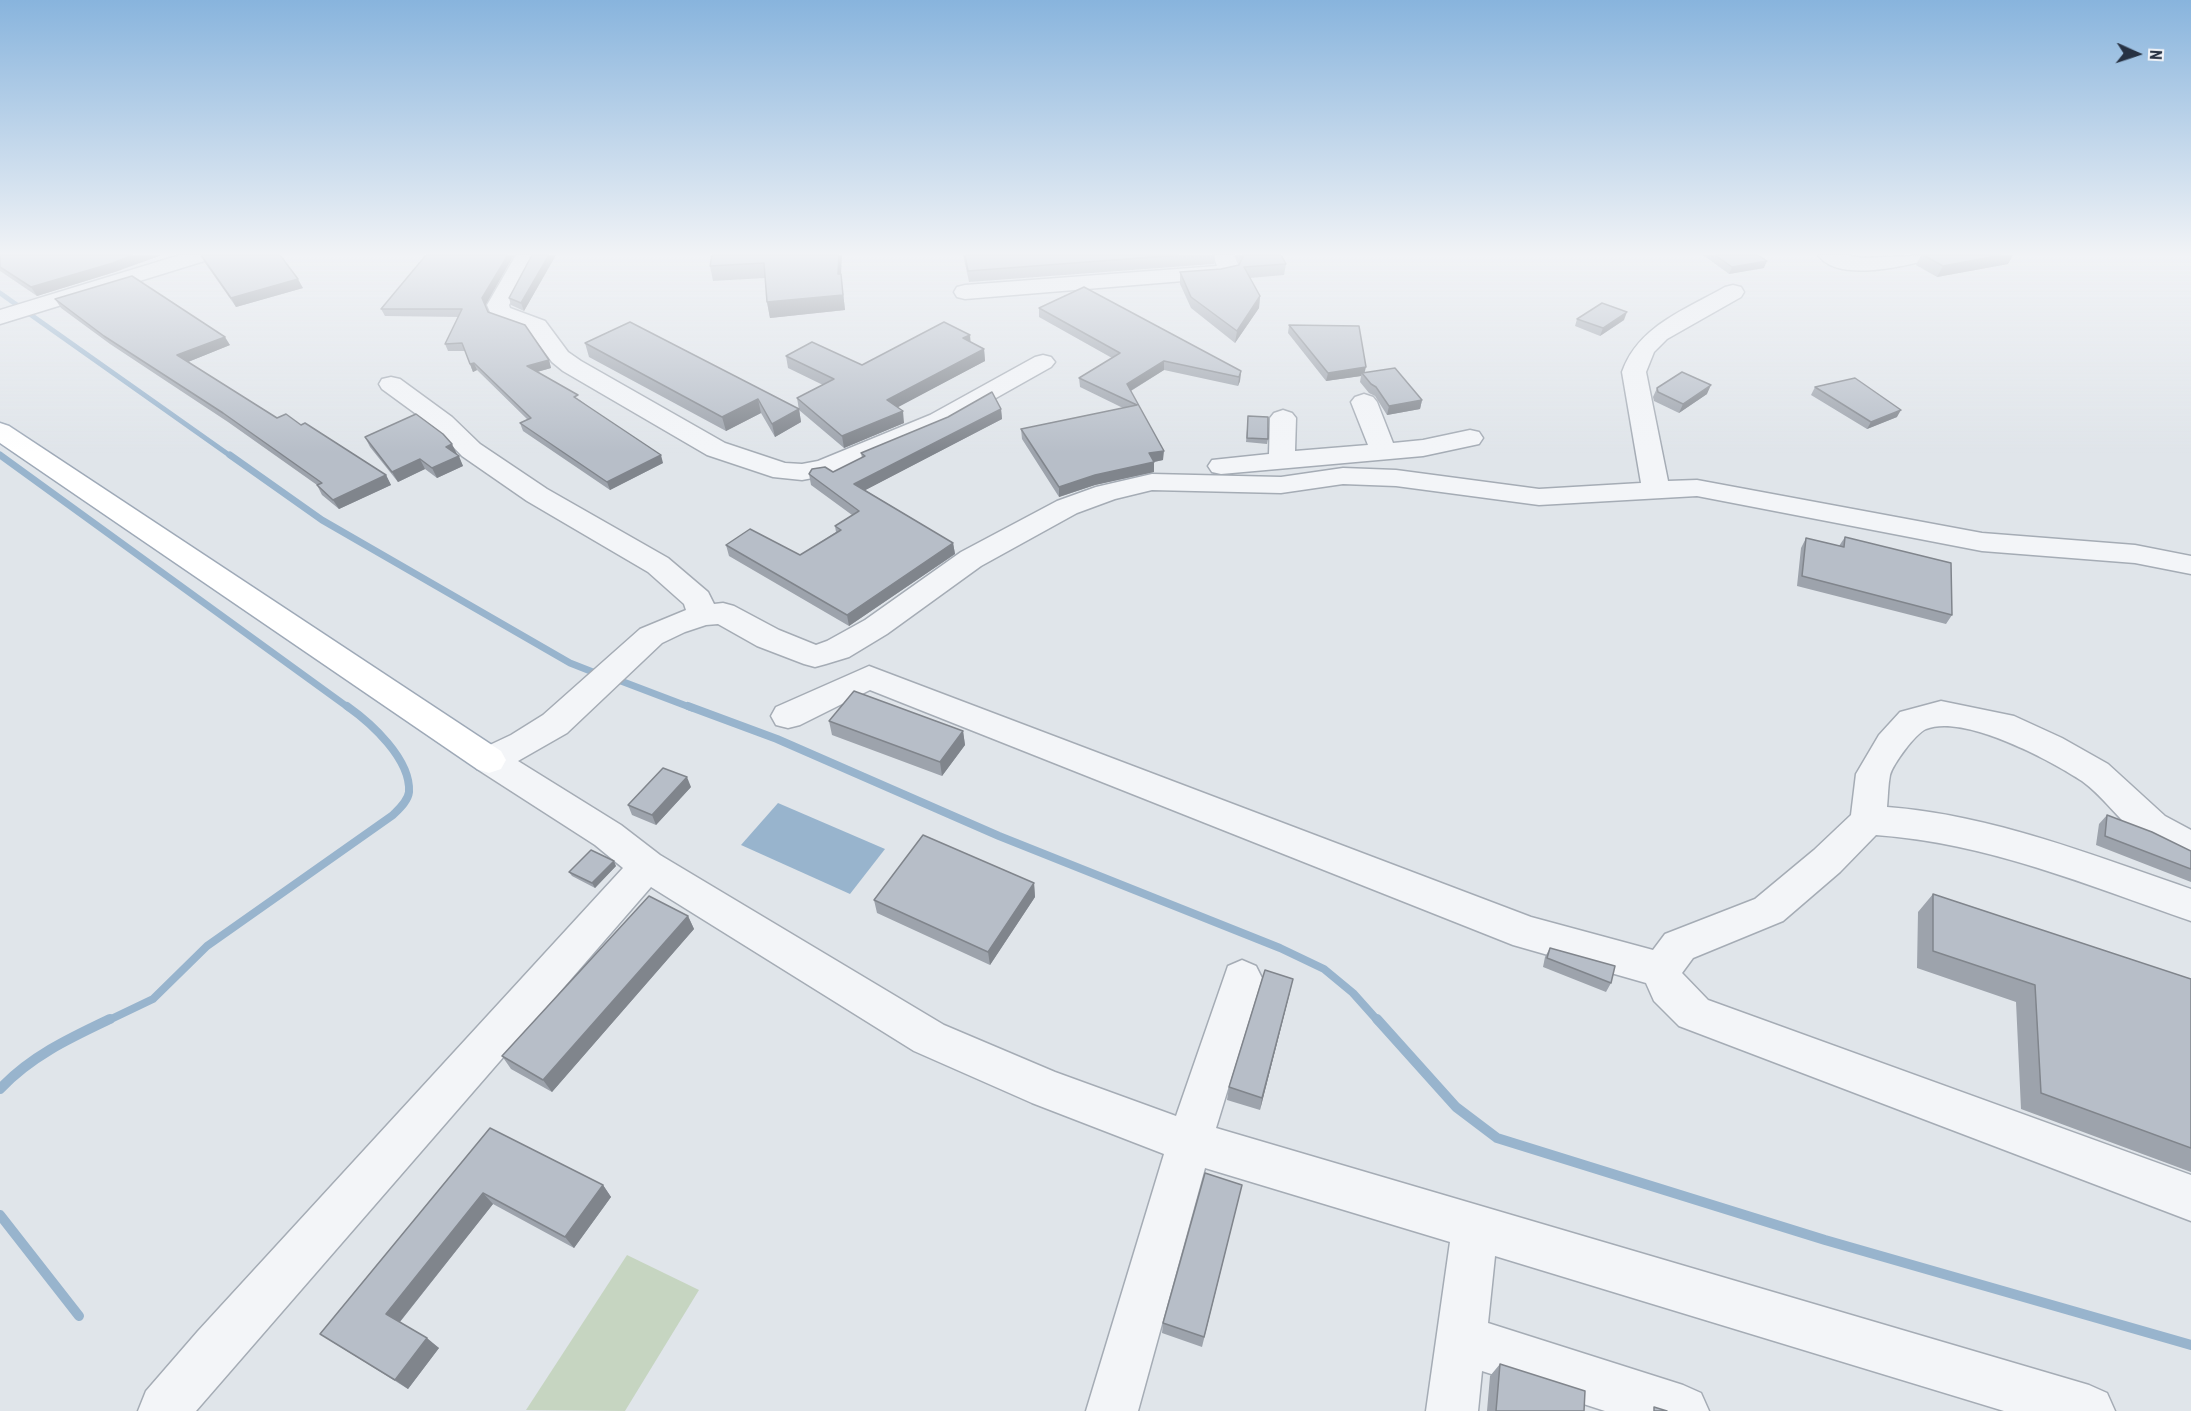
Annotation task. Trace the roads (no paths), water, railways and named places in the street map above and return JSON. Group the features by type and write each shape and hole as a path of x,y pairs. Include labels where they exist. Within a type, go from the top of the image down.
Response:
{"main road":[{"path":"0,431 489,760"}],"street":[{"path":"523,321 537,326 560,357 572,366 716,449 782,471 802,472 825,468 939,420 1043,362"},
{"path":"1656,490 1652,457 1634,372 1638,357 1660,331 1681,321"},
{"path":"391,384 443,422 471,450 537,495 658,565 697,599 703,615"},
{"path":"1364,402 1383,451"},
{"path":"1282,460 1283,418"},
{"path":"489,760 523,744 555,724 651,636 703,615 723,613 768,638 815,656 838,649 876,627 971,559 1067,507 1106,493 1197,469 1423,448 1470,438"},
{"path":"1152,482 1281,485 1343,476 1396,478 1539,497 1697,488 1839,513 1982,542 2135,554 2191,565"},
{"path":"788,716 869,677 1527,933 1661,970"},
{"path":"1661,970 1679,946 1769,910 1827,861 1868,820 1873,774 1891,744 1912,721 1941,713 2002,725 2050,747 2096,773 2152,826 2191,847"},
{"path":"489,760 608,835 648,866 929,1038 1047,1089 1190,1142 2072,1408"},
{"path":"1868,820 1921,824 2037,851 2191,905"},
{"path":"163,1410 648,866"},
{"path":"1661,970 1668,988 1694,1013 2191,1198"},
{"path":"1113,1411 1190,1142 1242,978"},
{"path":"1452,1411 1475,1229"},
{"path":"1461,1339 1683,1411"}],"water":[{"path":"778,803 885,849 850,894 741,845"}],"waterway":[{"path":"39,321 232,457"},
{"path":"3,457 0,455 349,708"},
{"path":"230,455 322,520 570,663 598,674"},
{"path":"613,678 692,708"},
{"path":"107,1021 153,999 207,946 393,815 403,805 409,792 404,767 378,732 347,706"},
{"path":"688,706 777,739 999,836 1280,948 1324,969 1353,993 1378,1021"},
{"path":"0,1089 38,1057 110,1019"},
{"path":"1377,1019 1456,1107 1497,1138 1825,1240 2191,1345"},
{"path":"0,1215 79,1316"}]}
